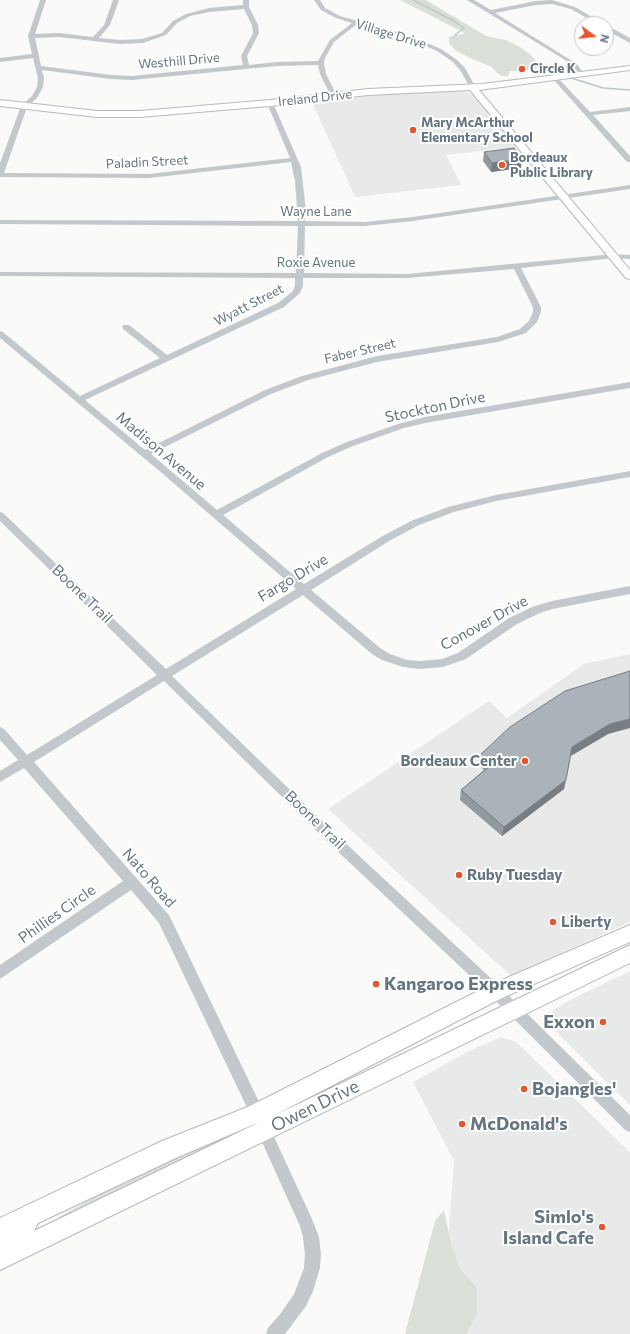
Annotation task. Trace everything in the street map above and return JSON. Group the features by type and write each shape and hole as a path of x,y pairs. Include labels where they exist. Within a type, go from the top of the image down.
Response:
{"highway":[{"name":"Owen Drive","path":"0,1259 261,1122 495,992 630,933"},
{"name":"Owen Drive","path":"0,1230 170,1149 261,1122 513,1009 630,954"},
{"path":"0,1246 19,1236 30,1216"}],"main road":[{"name":"Ireland Drive","path":"0,103 82,113 125,115 270,103 383,91 473,88 630,68"},
{"name":"Village Drive","path":"473,88 630,276"}],"street":[{"path":"0,174 24,106 35,97 40,87 41,78 31,36 43,0"},
{"path":"96,39 108,22 116,0"},
{"path":"246,0 246,7 255,25 256,33 244,56 246,67"},
{"name":"Village Drive","path":"317,0 320,6 338,18 409,37 439,50 455,61 463,69 473,88"},
{"path":"470,0 564,57 575,65 581,74"},
{"path":"489,12 536,3 552,2 573,8 587,16"},
{"path":"31,36 59,35 127,42 149,40 164,34 175,22 188,16 209,10 246,7"},
{"path":"334,96 324,74 321,63 323,54 332,41 355,23"},
{"path":"614,32 630,41"},
{"path":"0,60 35,56"},
{"name":"Westhill Drive","path":"39,68 111,77 132,78 246,67 321,63"},
{"path":"555,78 630,159"},
{"name":"Wyatt Street","path":"78,400 281,305 296,293 299,286 300,276 301,224 299,181 294,160 270,103"},
{"path":"588,114 630,109"},
{"name":"Paladin Street","path":"0,174 149,176 294,160"},
{"name":"Wayne Lane","path":"0,222 343,224 390,222 630,187"},
{"name":"Roxie Avenue","path":"0,274 413,276 517,267 614,256 630,257"},
{"name":"Faber Street","path":"144,454 268,392 305,378 377,359 498,339 523,331 533,322 537,308 517,267"},
{"path":"126,327 167,359"},
{"name":"Madison Avenue","path":"0,334 304,589"},
{"name":"Stockton Drive","path":"216,515 325,455 350,444 401,426 425,420 630,385"},
{"name":"Fargo Drive","path":"0,777 400,530 444,512 496,498 630,474"},
{"name":"Boone Trail","path":"0,515 338,843 513,1009 630,1125"},
{"name":"Conover Drive","path":"304,589 376,651 396,661 420,665 442,663 462,656 512,621 536,610 552,605 630,590"},
{"name":"Nato Road","path":"0,732 164,919 261,1122 307,1224 311,1237 313,1254 312,1268 307,1285 300,1300 287,1319 274,1334"},
{"name":"Phillies Circle","path":"0,973 132,882"}],"shaded area":[{"path":"400,0 426,0 486,36 506,40 520,47 531,55 536,61 534,67 526,71 510,71 508,76 502,76 492,67 455,50 449,43 449,37 464,34 463,32"},
{"name":"Mary McArthur Elementary School","path":"464,91 472,94 516,147 446,155 461,185 355,197 312,102 407,92"},
{"name":"Bordeaux Center","path":"630,654 630,922 511,976 328,809 489,701 507,718 584,664"},
{"path":"630,971 630,1105 559,1035 551,1021 553,1010 574,998"},
{"path":"501,1037 516,1042 630,1152 630,1334 434,1334 449,1229 454,1161 413,1082 469,1051"},
{"path":"336,1081 338,1085 61,1221 59,1217 98,1195"},
{"path":"444,1210 451,1244 459,1268 477,1288 477,1314 466,1334 405,1334 435,1221"}],"building":[{"path":"514,148 522,159 492,163 484,152"},
{"name":"Bordeaux Center","path":"630,671 630,719 610,724 572,747 566,780 504,827 461,790 491,765 480,755 510,727 565,691"}],"waterway":[{"path":"413,0 454,21 464,28 455,35"},
{"path":"534,67 561,75"},
{"path":"568,77 603,88 630,90"}],"place":[{"name":"Circle K","path":"522,69"},
{"name":"Mary McArthur Elementary School","path":"413,130"},
{"name":"Bordeaux Public Library","path":"502,165"},
{"name":"Bordeaux Center","path":"525,761"},
{"name":"Ruby Tuesday","path":"459,875"},
{"name":"Liberty","path":"553,922"},
{"name":"Kangaroo Express","path":"376,984"},
{"name":"Exxon","path":"603,1022"},
{"name":"Bojangles'","path":"524,1089"},
{"name":"McDonald's","path":"462,1124"},
{"name":"Simlo's Island Cafe","path":"602,1227"}]}
